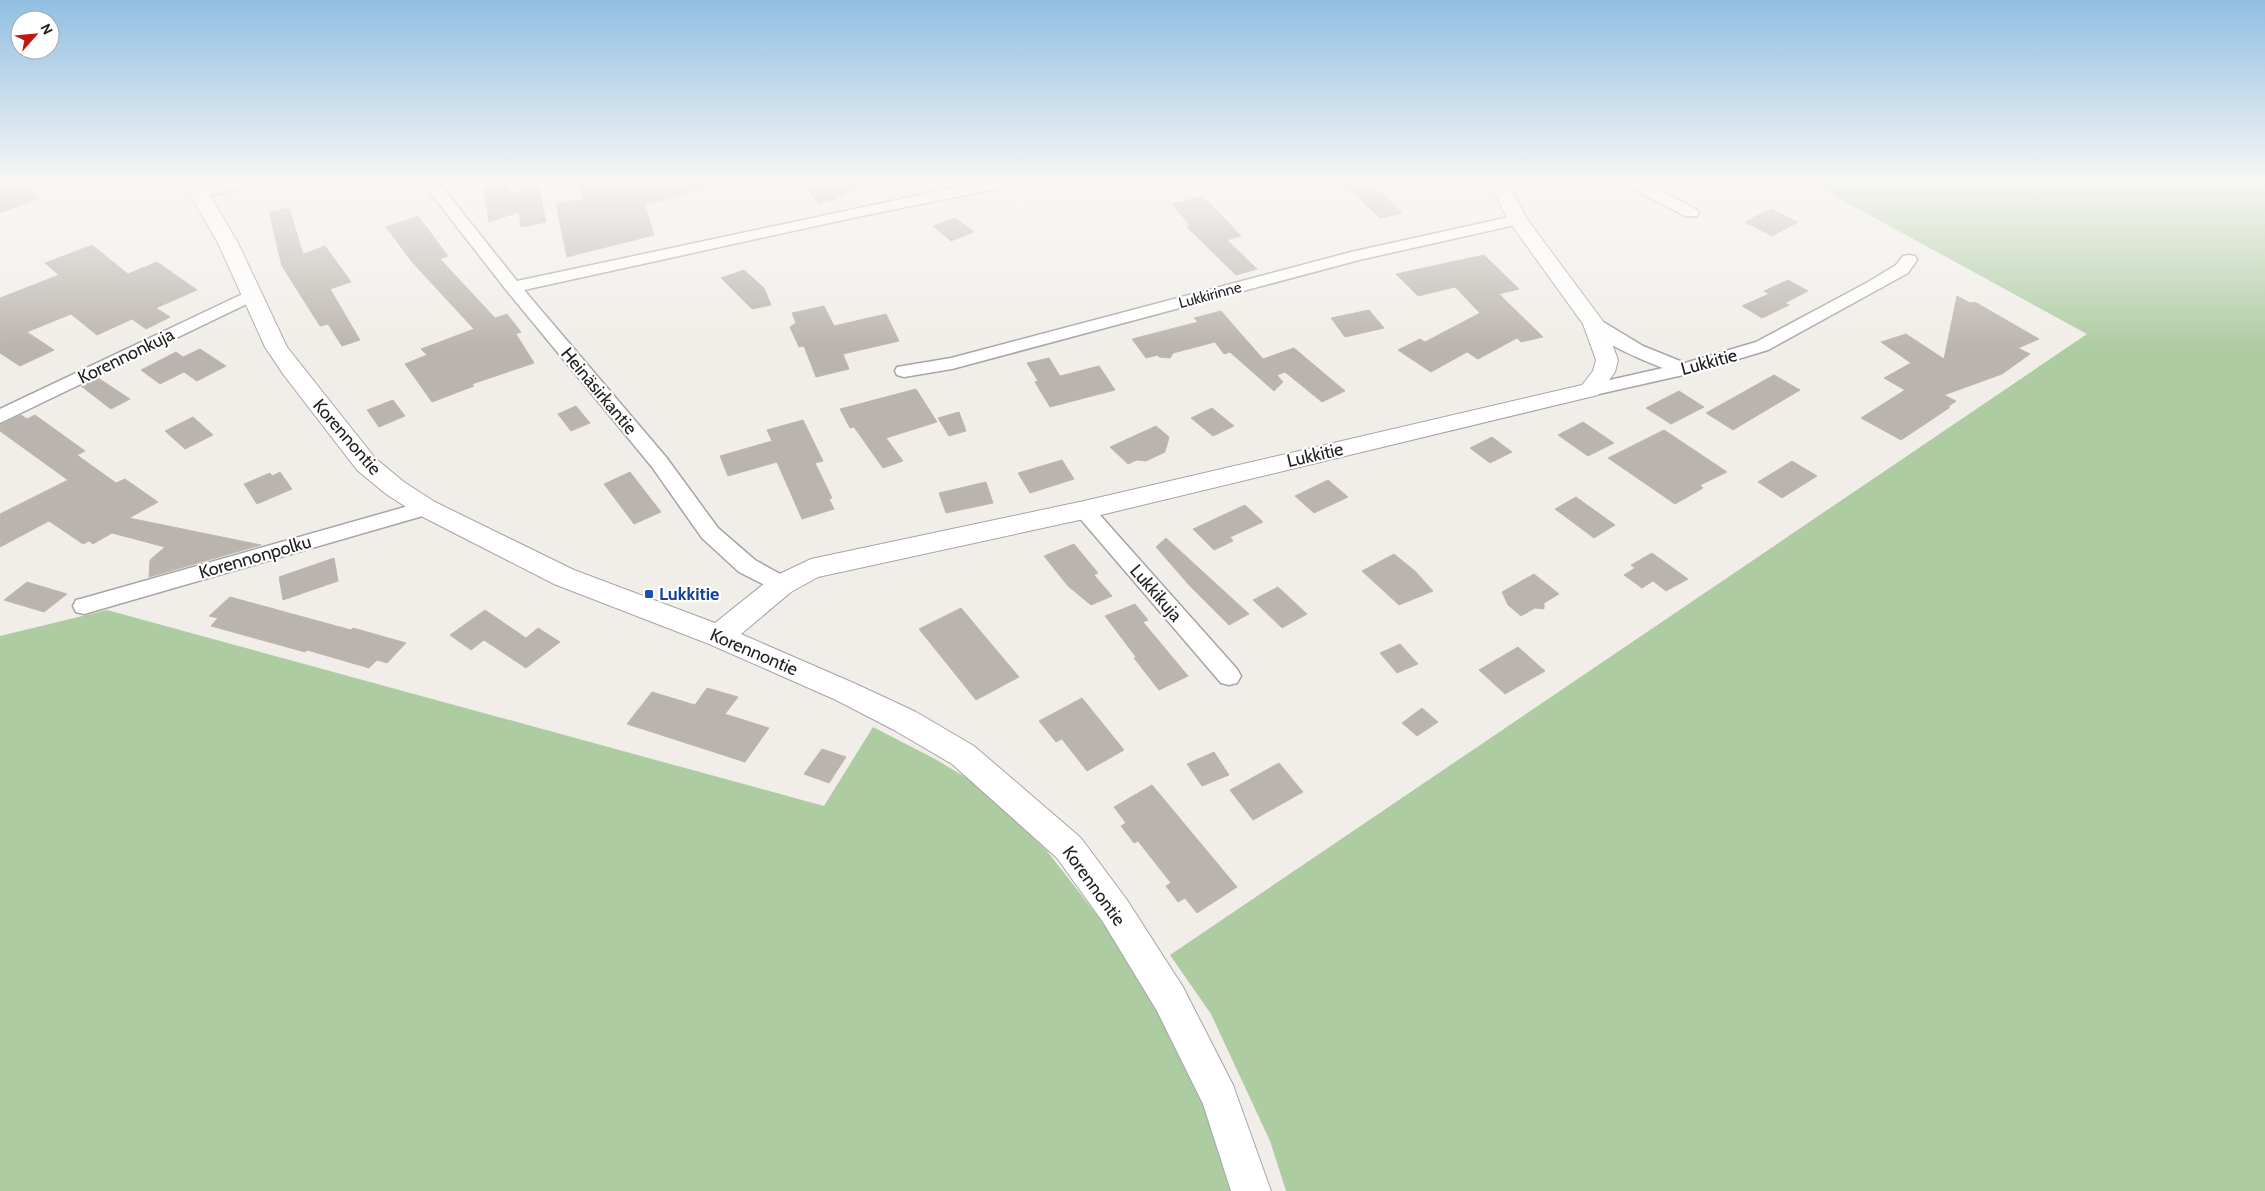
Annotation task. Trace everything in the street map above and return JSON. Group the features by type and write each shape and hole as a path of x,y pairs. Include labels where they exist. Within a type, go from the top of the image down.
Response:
{"street":[{"name":"Korennontie","path":"225,238 276,347 331,421 366,464 395,488 426,508 564,577 719,636 846,692 905,722 963,755 1069,848 1115,911 1170,999 1220,1098 1251,1191"},
{"name":"Heinäsirkantie","path":"476,238 513,288 659,462 710,533 746,566 781,585"},
{"path":"513,288 741,238"},
{"name":"Lukkirinne","path":"904,371 952,363 1357,256 1439,238"},
{"path":"1531,238 1594,324 1607,360 1604,372 1590,390"},
{"name":"Lukkitie","path":"719,636 781,585 811,569 1084,510 1685,369 1762,346 1874,286 1902,269 1909,260"},
{"name":"Korennonkuja","path":"0,417 252,294"},
{"path":"1594,324 1629,347 1658,362 1685,369"},
{"name":"Korennonpolku","path":"84,606 426,508"},
{"name":"Lukkikuja","path":"1084,510 1229,676"}],"green space":[{"path":"1911,238 2265,238 2265,1191 1286,1191 1270,1141 1211,1014 1170,955 2087,334"},
{"path":"107,610 824,806 873,727 935,759 977,784 1047,851 1129,956 1251,1191 0,1191 0,636"}],"building":[{"path":"275,238 298,238 303,254 325,246 351,282 330,289 360,340 342,346 328,324 320,326 282,266"},
{"path":"394,238 434,238 448,256 440,259 495,318 507,314 521,332 516,334 534,363 472,384 474,386 432,402 405,364 427,355 421,349 474,329 412,262"},
{"path":"563,238 644,238 567,257"},
{"path":"947,238 960,238 951,241"},
{"path":"1198,238 1235,238 1227,240 1257,269 1236,275"},
{"path":"92,245 128,274 157,262 197,290 156,308 170,317 146,329 132,319 97,335 71,314 27,332 54,350 20,366 0,353 0,298 59,275 45,263"},
{"path":"1484,255 1519,289 1499,294 1543,337 1521,342 1517,338 1478,359 1467,352 1431,372 1398,350 1420,339 1425,342 1480,313 1455,287 1418,296 1396,274"},
{"path":"744,270 764,288 771,305 752,309 721,278"},
{"path":"1788,280 1808,291 1785,303 1789,305 1762,318 1742,306 1769,294 1764,291"},
{"path":"1957,296 1970,303 1975,302 2039,339 2018,348 2030,354 2002,374 1944,395 1956,401 1949,408 1901,440 1861,418 1905,390 1884,378 1911,363 1881,342 1906,334 1944,359"},
{"path":"824,306 834,326 886,314 899,341 843,354 849,369 816,377 804,346 799,347 790,327 796,323 792,313"},
{"path":"1369,310 1384,328 1345,337 1331,318"},
{"path":"1221,311 1263,359 1294,348 1345,391 1322,402 1285,372 1277,375 1283,382 1274,391 1230,352 1224,354 1215,342 1173,353 1170,358 1159,357 1158,355 1146,358 1132,339 1198,322 1194,318"},
{"path":"200,349 226,366 197,381 184,372 160,384 141,370 176,352 183,357"},
{"path":"1049,358 1060,376 1099,366 1115,390 1050,407 1035,382 1038,381 1027,363"},
{"path":"1774,375 1800,390 1733,430 1706,413"},
{"path":"98,378 130,399 111,409 81,386"},
{"path":"916,389 937,422 886,438 903,461 883,468 854,427 850,428 840,409"},
{"path":"1679,391 1704,407 1671,424 1646,408"},
{"path":"393,400 405,416 379,427 367,410"},
{"path":"576,406 590,423 571,431 558,414"},
{"path":"1212,408 1234,426 1213,436 1191,418"},
{"path":"959,412 966,431 949,436 938,418"},
{"path":"21,415 27,419 35,415 85,451 77,455 116,483 125,479 158,502 129,518 261,545 149,577 150,560 165,547 112,533 93,544 89,541 83,544 49,521 0,547 0,514 68,480 0,431 0,425"},
{"path":"193,417 213,435 185,449 165,431"},
{"path":"803,420 823,461 815,463 832,498 829,499 834,509 802,519 777,462 728,476 720,456 772,441 767,430"},
{"path":"1583,422 1614,443 1588,456 1558,435"},
{"path":"1156,426 1169,437 1165,452 1146,461 1137,460 1128,464 1110,447"},
{"path":"1664,430 1727,472 1700,485 1703,488 1675,504 1608,458"},
{"path":"1492,437 1512,452 1490,463 1470,448"},
{"path":"1062,460 1074,479 1030,493 1018,473"},
{"path":"1792,461 1817,476 1782,498 1758,482"},
{"path":"280,472 292,489 257,504 244,484 270,473 272,476"},
{"path":"630,472 661,512 634,524 604,484"},
{"path":"1328,480 1348,497 1314,513 1295,496"},
{"path":"986,482 993,503 946,513 939,493"},
{"path":"1576,497 1615,525 1594,538 1555,509"},
{"path":"1245,505 1263,522 1230,537 1233,541 1214,550 1193,529"},
{"path":"1166,538 1249,614 1229,625 1189,585 1156,547"},
{"path":"1074,544 1098,573 1094,575 1112,596 1091,605 1068,586 1044,556"},
{"path":"1652,553 1688,579 1666,591 1653,581 1642,588 1624,575 1635,568 1631,565"},
{"path":"1394,554 1415,571 1433,591 1399,605 1362,571"},
{"path":"334,558 338,581 283,600 279,577"},
{"path":"1534,574 1559,594 1544,603 1544,609 1535,608 1521,616 1508,605 1502,592"},
{"path":"27,582 67,594 44,612 4,600"},
{"path":"1278,587 1307,614 1282,628 1253,600"},
{"path":"230,597 406,643 387,663 377,660 369,668 211,626 218,618 209,616"},
{"path":"1135,604 1148,620 1143,622 1188,676 1159,690 1134,658 1136,657 1105,616"},
{"path":"961,608 1019,677 976,700 919,629"},
{"path":"485,610 526,638 538,628 560,642 526,668 484,640 471,650 450,635"},
{"path":"1400,644 1418,664 1397,673 1380,653"},
{"path":"1518,647 1545,671 1505,694 1479,670"},
{"path":"707,688 738,697 725,714 769,728 745,762 627,724 652,692 695,705"},
{"path":"1082,698 1124,750 1087,771 1062,739 1056,742 1039,721"},
{"path":"1422,708 1438,722 1417,736 1402,723"},
{"path":"822,749 846,757 829,783 804,774"},
{"path":"1214,752 1229,775 1202,786 1187,764"},
{"path":"1279,763 1303,792 1253,820 1230,790"},
{"path":"1152,785 1237,887 1197,913 1185,898 1178,902 1166,886 1171,883 1138,841 1134,843 1121,826 1126,823 1114,807"}],"place":[{"name":"Lukkitie","path":"649,594"}]}
